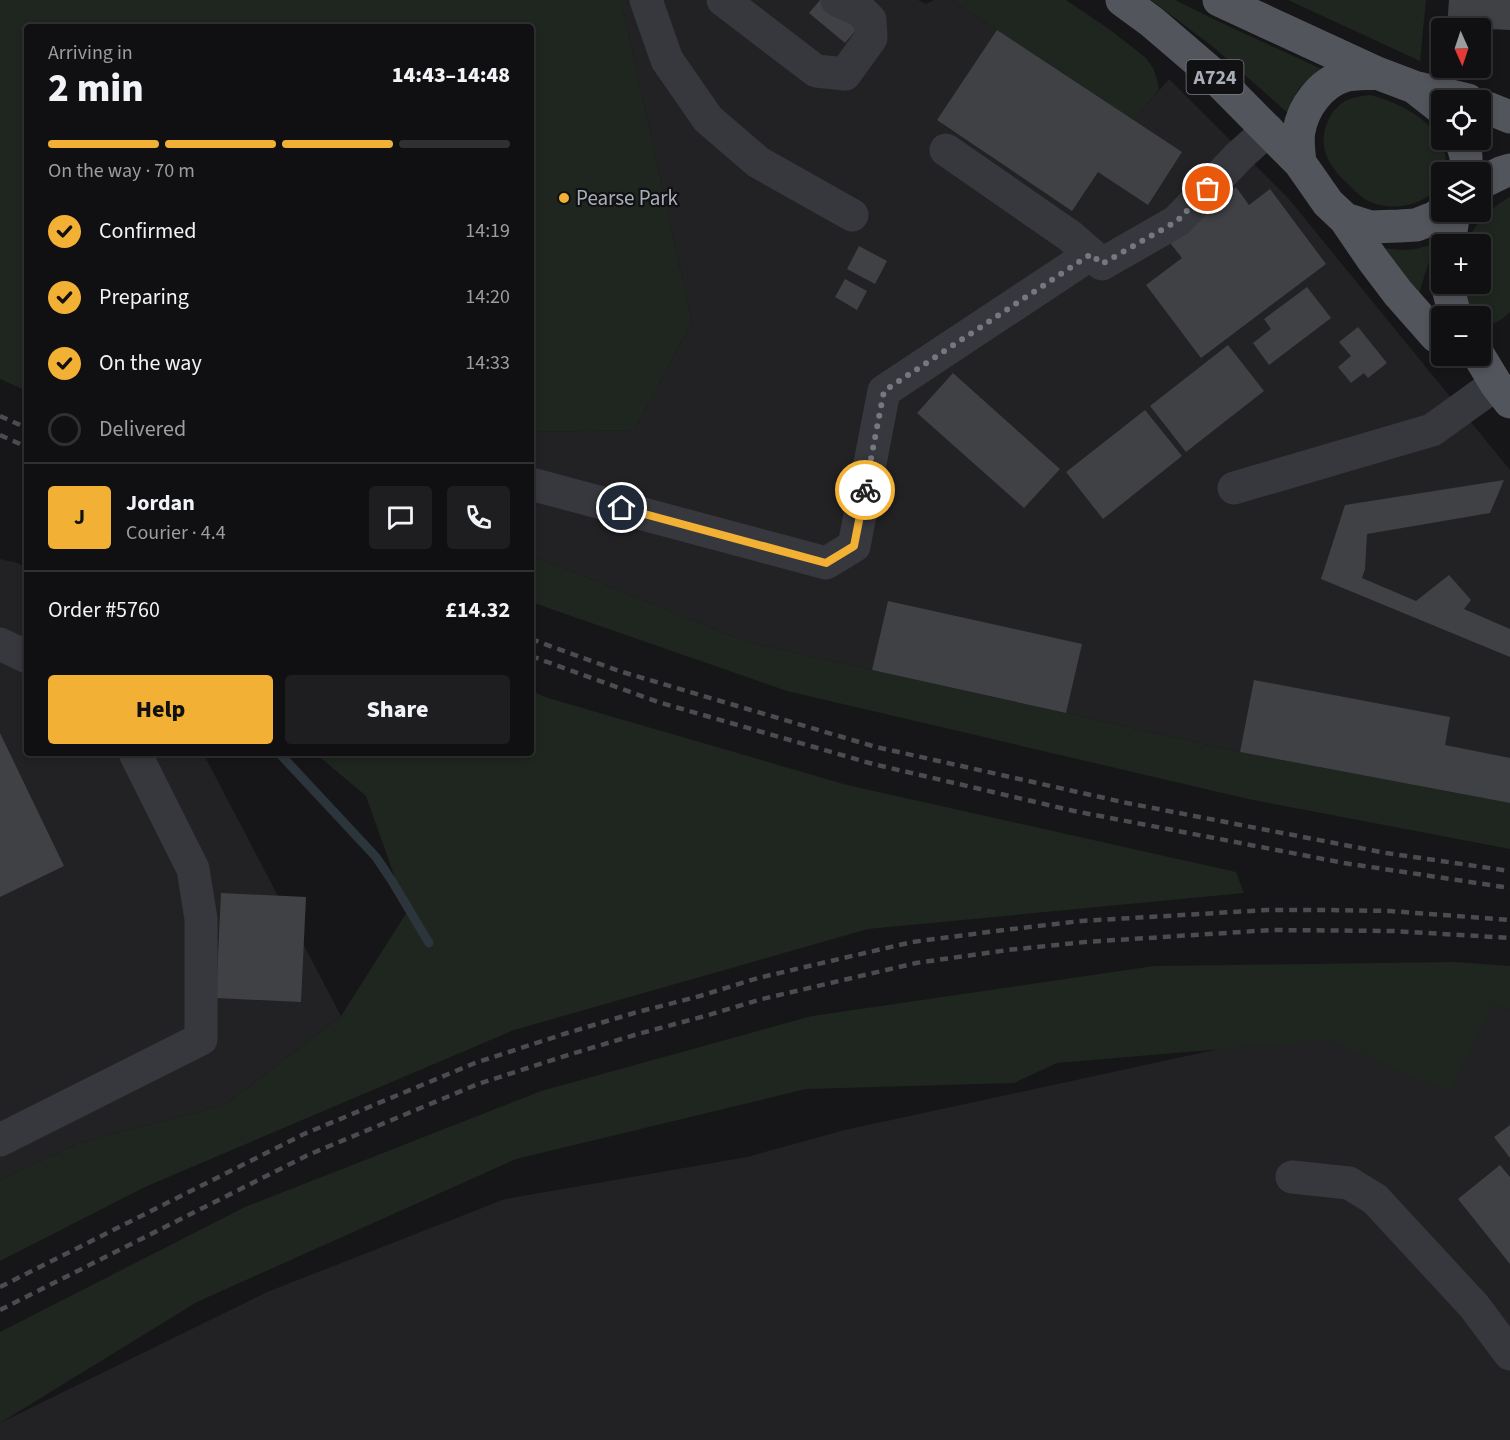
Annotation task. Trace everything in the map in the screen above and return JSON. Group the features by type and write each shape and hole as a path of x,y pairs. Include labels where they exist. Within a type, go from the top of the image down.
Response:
{"main road":[{"name":"A724","path":"1122,0 1152,22 1208,70 1300,163"},
{"path":"1219,0 1377,73 1431,91"},
{"path":"1377,73 1345,76 1322,88 1304,112 1298,141 1300,163 1328,203 1345,219 1398,293 1431,328"},
{"path":"1414,87 1431,100"},
{"path":"1491,109 1510,117"},
{"path":"1491,178 1510,170"},
{"path":"1345,219 1370,226 1416,225 1431,219"},
{"path":"1472,366 1503,393"},
{"path":"1485,366 1503,393"}],"lane":[{"path":"646,0 667,60 708,118 758,162 852,215"},
{"path":"723,0 816,71 845,74 871,39 870,20 861,11 837,0"},
{"path":"946,150 1070,236 1102,264 1177,221 1239,156 1268,130"},
{"path":"534,485 826,563 854,546 884,391 1091,254"},
{"path":"1234,488 1432,430 1503,393"},
{"path":"0,644 24,656"},
{"path":"0,1140 201,1039 201,919 193,869 136,756"},
{"path":"1292,1177 1349,1183 1375,1199 1474,1306 1510,1354"}],"shaded area":[{"path":"0,0 621,0 692,322 634,430 534,432 534,24 24,24 24,390 0,379"},
{"path":"621,0 918,0 926,4 934,0 951,0 1133,120 1169,79 1288,198 1510,470 1510,803 1240,752 747,642 534,556 534,432 634,430 692,322"},
{"path":"951,0 1066,0 1146,58 1153,68 1159,90 1133,120"},
{"path":"1151,0 1175,0 1326,71 1311,78 1300,87 1290,115 1212,46"},
{"path":"1288,0 1426,0 1420,61"},
{"path":"1370,95 1383,99 1411,112 1431,128 1431,150 1444,150 1446,157 1445,162 1431,162 1431,194 1425,198 1408,205 1398,206 1371,202 1342,178 1332,165 1324,144 1327,122 1341,104"},
{"path":"1510,197 1510,312 1504,318 1491,324 1491,306 1468,306 1465,294 1491,294 1491,234 1471,234 1480,222 1491,222 1491,211"},
{"path":"1431,244 1431,256 1419,293 1383,248 1409,250"},
{"path":"534,556 747,642 1240,752 1510,803 1510,849 1248,799 787,691 534,603"},
{"path":"0,559 18,563 24,567 24,756 205,756 341,1016 225,1105 79,1143 0,1180"},
{"path":"534,692 847,785 1236,872 1244,893 868,929 514,1030 145,1187 0,1261 0,1180 79,1143 225,1105 341,1016 407,912 366,796 319,756 534,756"},
{"path":"1455,962 1510,966 1510,1009 1492,1006 1449,1092 1329,1040 1057,1063 1014,1083 806,1089 516,1159 197,1302 0,1423 0,1332 245,1207 541,1091 812,1016 1154,966"},
{"path":"1454,998 1510,1009 1510,1440 0,1440 0,1423 267,1292 505,1199 747,1157 845,1130"}],"building":[{"path":"820,0 823,0 857,29 845,43 809,13"},
{"path":"1449,0 1510,0 1510,30 1491,29 1491,18 1448,18"},
{"path":"997,30 1182,152 1148,205 1098,172 1072,211 937,120"},
{"path":"1236,187 1249,205 1270,189 1326,264 1201,358 1146,285 1182,258 1167,239"},
{"path":"859,246 887,261 875,284 847,269"},
{"path":"845,279 867,291 857,310 835,297"},
{"path":"1307,287 1331,318 1269,365 1253,343 1271,329 1264,319"},
{"path":"1358,327 1387,363 1368,378 1364,373 1351,383 1338,367 1351,356 1339,342"},
{"path":"1228,345 1264,391 1186,452 1150,406"},
{"path":"953,373 1060,469 1024,508 917,413"},
{"path":"1145,410 1182,456 1103,519 1066,472"},
{"path":"1504,480 1490,513 1367,534 1365,569 1362,578 1416,601 1449,575 1471,600 1464,609 1510,629 1510,657 1321,579 1345,505"},
{"path":"888,601 1082,644 1066,713 872,670"},
{"path":"1254,680 1450,717 1445,745 1510,758 1510,803 1240,752"},
{"path":"0,733 64,866 0,897"},
{"path":"221,893 306,897 301,1002 216,998"},
{"path":"1510,1125 1510,1158 1494,1137"},
{"path":"1500,1165 1510,1177 1510,1264 1458,1199"}],"waterway":[{"path":"282,756 376,857 429,943"}],"railway":[{"path":"0,416 24,427"},
{"path":"0,435 24,446"},
{"path":"534,640 619,671 876,747 1127,803 1386,853 1510,871"},
{"path":"534,657 658,702 873,764 1074,811 1344,863 1510,888"},
{"path":"0,1287 304,1134 475,1063 567,1033 758,978 912,942 1081,921 1267,910 1390,911 1510,920"},
{"path":"0,1310 308,1155 478,1084 571,1054 762,999 916,963 1085,942 1272,930 1394,931 1510,938"}],"way so far":[{"path":"865,490 884,391 1091,254 1102,264 1177,221 1208,189"}],"place":[{"name":"Pearse Park","path":"564,198"}],"route":[{"path":"622,508 826,563 854,546 865,490"}]}
